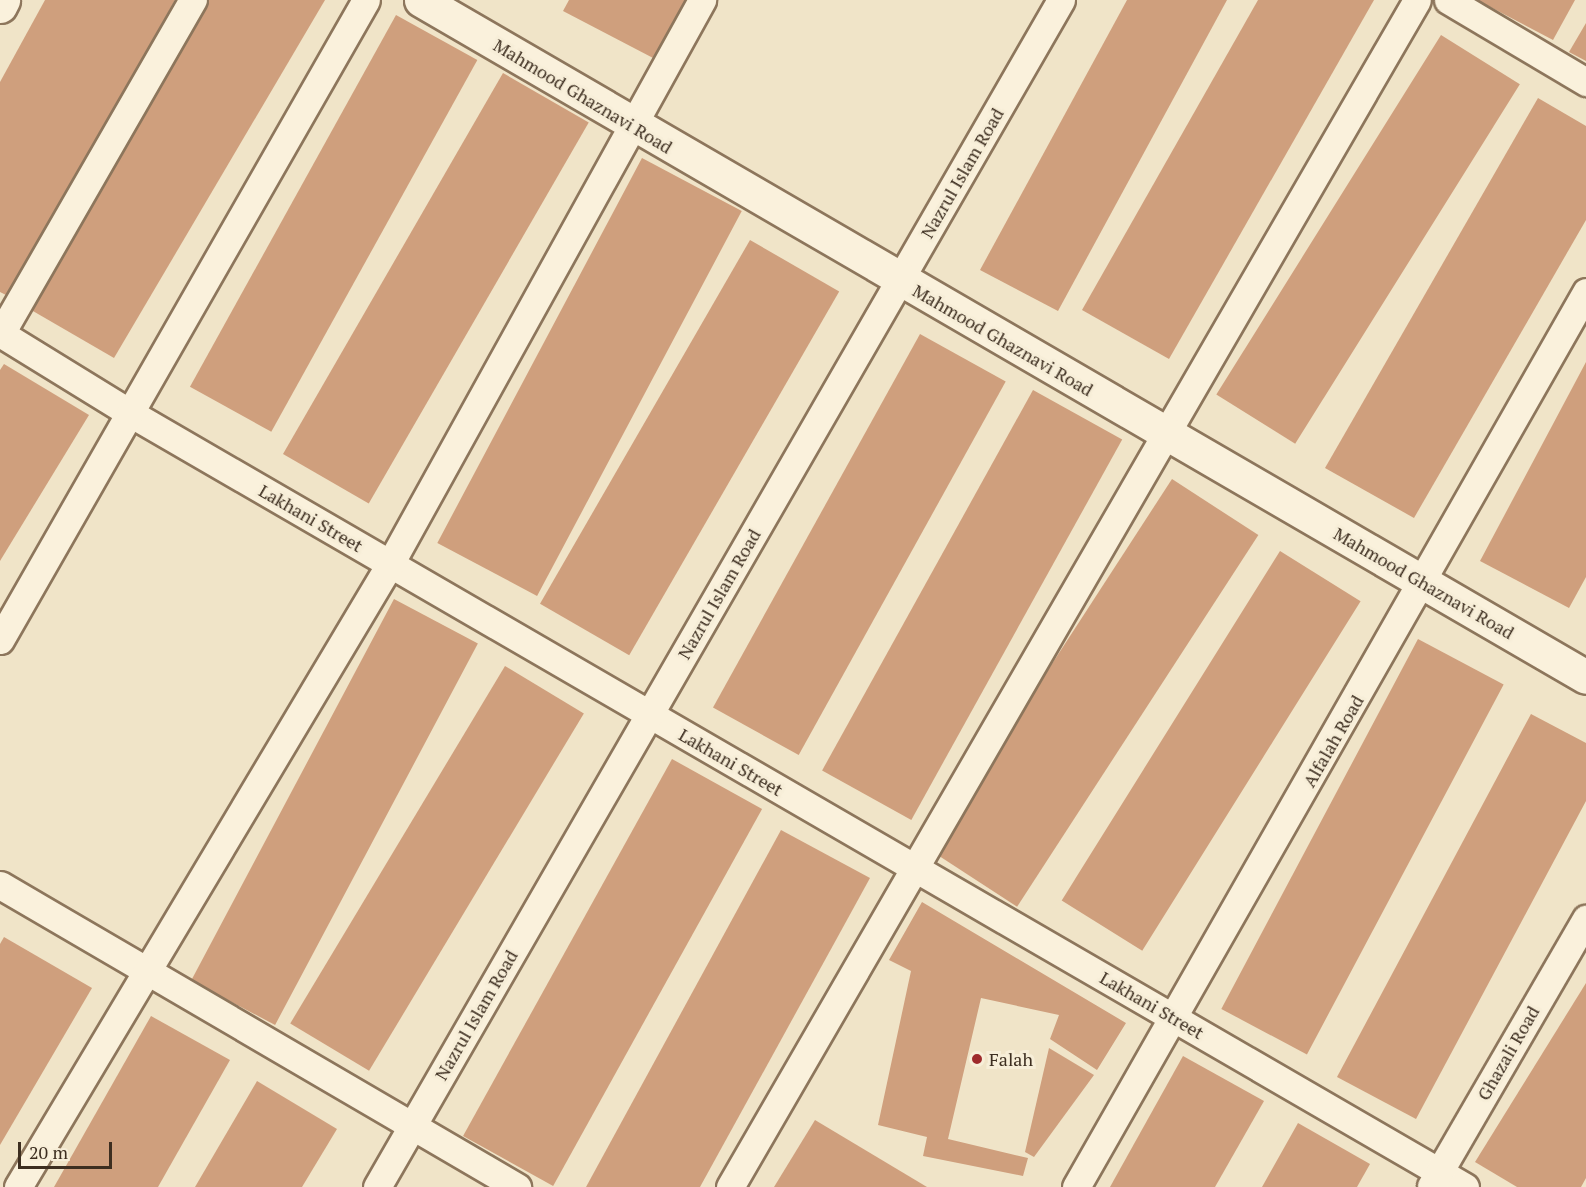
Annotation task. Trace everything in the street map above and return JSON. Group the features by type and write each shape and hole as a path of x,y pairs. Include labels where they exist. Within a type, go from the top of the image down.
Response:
{"street":[{"path":"0,6 3,0"},
{"path":"0,334 192,0"},
{"path":"0,640 366,0"},
{"name":"Mahmood Ghaznavi Road","path":"421,0 631,125 1586,677"},
{"path":"18,1187 390,564 702,0"},
{"name":"Nazrul Islam Road","path":"377,1187 1060,0"},
{"path":"730,1187 1417,0"},
{"path":"1448,0 1586,82"},
{"name":"Alfalah Road","path":"1076,1187 1424,583 1586,292"},
{"name":"Lakhani Street","path":"0,334 130,413 1173,1018 1435,1180 1465,1187"},
{"path":"0,885 517,1187"},
{"name":"Ghazali Road","path":"1435,1180 1586,920"}],"building":[{"path":"45,0 175,0 12,298 0,292 0,82"},
{"path":"205,0 325,0 114,358 26,307"},
{"path":"569,0 687,0 655,59 563,11"},
{"path":"1127,0 1227,0 1058,311 980,270"},
{"path":"1258,0 1374,0 1169,359 1082,310"},
{"path":"1477,0 1575,0 1553,40"},
{"path":"396,15 477,60 271,432 190,387"},
{"path":"1586,23 1586,61 1569,52"},
{"path":"1441,35 1520,84 1295,444 1216,395"},
{"path":"503,73 589,122 369,504 283,454"},
{"path":"1538,98 1586,126 1586,220 1414,518 1325,468"},
{"path":"642,158 742,211 537,596 437,543"},
{"path":"750,240 839,292 629,655 540,604"},
{"path":"920,334 1006,382 799,755 713,707"},
{"path":"1586,362 1586,577 1569,608 1480,561"},
{"path":"4,364 89,415 0,561 0,370"},
{"path":"1033,390 1122,439 911,820 822,770"},
{"path":"1172,479 1258,535 1017,907 931,851"},
{"path":"1280,551 1361,601 1142,951 1062,900"},
{"path":"394,599 478,644 275,1025 191,980"},
{"path":"1418,639 1504,685 1307,1054 1221,1009"},
{"path":"505,666 584,713 369,1071 290,1023"},
{"path":"1531,714 1586,743 1586,801 1416,1119 1337,1077"},
{"path":"672,759 762,809 553,1186 463,1136"},
{"path":"781,830 870,878 700,1187 586,1187"},
{"path":"922,902 1126,1023 1097,1070 1050,1039 1059,1015 981,998 948,1139 1028,1158 1023,1176 923,1156 927,1137 878,1125 911,971 889,960"},
{"path":"4,937 92,988 0,1145 0,944"},
{"path":"1586,983 1586,1178 1581,1187 1517,1187 1475,1162"},
{"path":"151,1016 230,1060 158,1187 54,1187"},
{"path":"1049,1048 1094,1075 1034,1157 1025,1152"},
{"path":"1183,1056 1264,1101 1215,1187 1110,1187"},
{"path":"257,1081 337,1129 302,1187 195,1187"},
{"path":"815,1120 927,1187 774,1187"},
{"path":"1298,1123 1370,1164 1357,1187 1262,1187"}],"place":[{"name":"Falah","path":"977,1059"}]}
